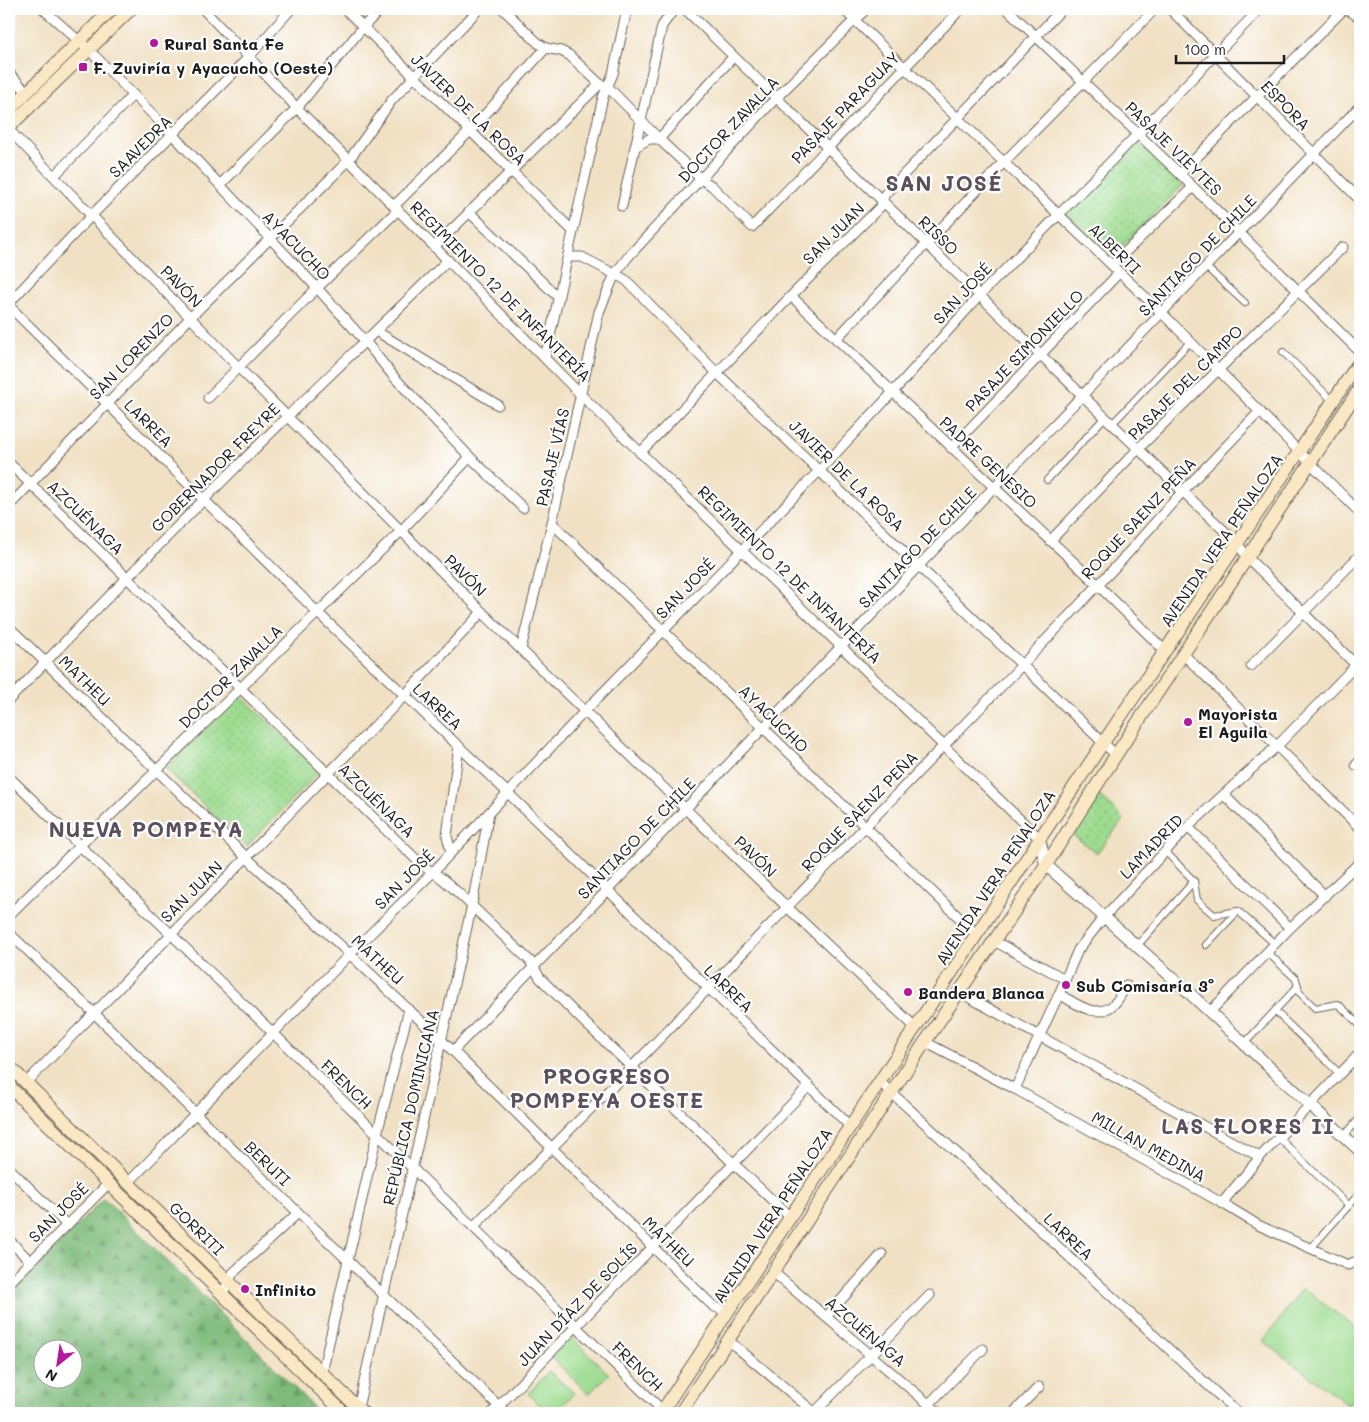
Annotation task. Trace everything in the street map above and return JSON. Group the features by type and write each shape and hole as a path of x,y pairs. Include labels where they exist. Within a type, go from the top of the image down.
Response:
{"main road":[{"path":"9,110 111,9"},
{"path":"9,129 131,9"},
{"name":"AVENIDA VERA PEÑALOZA","path":"663,1412 1039,838 1360,361"},
{"name":"AVENIDA VERA PEÑALOZA","path":"680,1413 925,1042 1046,865 1116,755 1360,388"},
{"name":"GORRITI","path":"9,1066 360,1411"},
{"name":"GORRITI","path":"11,1093 108,1184 344,1413"}],"street":[{"name":"AYACUCHO","path":"43,9 89,50 172,134 365,340 394,377 470,457 523,508"},
{"name":"REGIMIENTO 12 DE INFANTERÍA","path":"203,9 297,108 582,396 1039,838"},
{"path":"210,16 217,9"},
{"name":"SAAVEDRA","path":"9,304 92,215 249,57 291,9"},
{"name":"JAVIER DE LA ROSA","path":"345,9 573,231"},
{"path":"220,185 297,108 363,27 381,9"},
{"name":"SAN LORENZO","path":"9,506 107,402 349,160 392,100 479,9"},
{"path":"503,9 538,43 546,48 561,51 570,56 701,179"},
{"path":"434,247 604,86 613,74 627,9"},
{"path":"622,206 662,26 674,9"},
{"name":"RISSO","path":"685,9 1238,544 1247,557 1359,665"},
{"name":"ALBERTI","path":"843,9 1112,265 1360,513"},
{"name":"DOCTOR ZAVALLA","path":"615,274 628,257 776,98 866,9"},
{"name":"PASAJE PARAGUAY","path":"701,179 712,186 752,227 961,9"},
{"name":"PASAJE VIEYTES","path":"1008,9 1138,133 1360,352"},
{"name":"SAN JUAN","path":"640,453 791,296 880,207 885,194 1062,9"},
{"path":"836,339 1004,162 1155,9"},
{"name":"ESPORA","path":"1170,9 1360,200"},
{"name":"SAN JOSÉ","path":"128,1183 350,954 432,873 585,711 820,470 1057,214 1260,9"},
{"path":"1180,174 1346,9 1360,18"},
{"path":"208,398 396,208 546,48"},
{"path":"635,147 649,139 658,139 733,57"},
{"path":"9,73 27,92"},
{"path":"545,358 604,97 604,86"},
{"path":"54,176 133,95"},
{"name":"SANTIAGO DE CHILE","path":"453,1051 534,968 606,890 920,567 1360,106"},
{"name":"PAVÓN","path":"9,129 238,367 482,612 787,907 915,1027"},
{"path":"1112,265 1193,187"},
{"path":"469,212 559,298"},
{"name":"PASAJE DEL CAMPO","path":"1050,541 1138,449 1299,292 1342,247"},
{"name":"JAVIER DE LA ROSA","path":"568,256 582,257 626,280 717,373 1116,755"},
{"name":"GOBERNADOR FREYRE","path":"9,700 287,416 448,260"},
{"path":"1206,267 1245,304"},
{"name":"PASAJE SIMONIELLO","path":"951,448 1119,272"},
{"name":"PASAJE VÍAS","path":"521,649 582,396 599,312 615,274"},
{"name":"PADRE GENESIO","path":"791,296 1098,585 1165,651"},
{"name":"LARREA","path":"9,304 317,612 508,793 850,1126"},
{"path":"376,331 498,405"},
{"path":"1047,480 1190,342"},
{"path":"1283,352 1333,401"},
{"name":"ROQUE SAENZ PEÑA","path":"474,1226 631,1068 944,746 1120,562 1182,491 1260,411"},
{"name":"DOCTOR ZAVALLA","path":"9,915 401,531 470,457"},
{"name":"AZCUÉNAGA","path":"9,463 423,866 440,877 472,905 530,961 540,978 631,1068 790,1217"},
{"name":"AYACUCHO","path":"552,523 976,934"},
{"path":"1251,666 1360,555"},
{"name":"SAN JUAN","path":"26,1083 405,695 482,612"},
{"name":"MATHEU","path":"9,627 246,857 453,1051 654,1246 713,1306 727,1312"},
{"path":"1183,654 1360,828"},
{"name":"LAMADRID","path":"1015,1089 1060,994 1078,950 1104,917 1188,827 1276,746 1359,665"},
{"path":"451,852 447,836 459,746"},
{"name":"FRENCH","path":"9,777 474,1226 663,1412"},
{"path":"1224,795 1325,896"},
{"name":"REPÚBLICA DOMINICANA","path":"360,1411 383,1295 472,905 489,813"},
{"path":"1188,827 1290,928"},
{"path":"1039,838 1046,865 1138,946 1360,1151"},
{"path":"1165,851 1194,881 1197,900 1214,915 1238,912 1275,944"},
{"path":"1210,1012 1290,928 1360,862"},
{"path":"1138,946 1194,881"},
{"path":"1206,945 1238,912"},
{"name":"BERUTI","path":"9,933 348,1260 496,1410 506,1413"},
{"path":"994,941 1065,979"},
{"path":"1267,952 1296,979 1299,992 1315,1008 1338,1004 1360,1025"},
{"path":"1060,994 1090,1011 1103,1011 1113,1006 1126,985"},
{"path":"1244,1044 1298,986"},
{"path":"959,992 1260,1157"},
{"path":"322,1373 409,1009"},
{"path":"1275,1011 1340,1074"},
{"name":"MILLAN MEDINA","path":"925,1042 1015,1089 1222,1203 1258,1225 1348,1265 1358,1260"},
{"path":"1222,1203 1260,1157 1360,1053"},
{"name":"LARREA","path":"879,1081 1238,1413"},
{"name":"JUAN DÍAZ DE SOLÍS","path":"496,1410 809,1086"},
{"path":"1344,1136 1360,1118"},
{"path":"1279,1138 1349,1206"},
{"path":"9,1168 67,1225"},
{"name":"SAN JOSÉ","path":"9,1283 108,1184"},
{"path":"1310,1249 1360,1193"},
{"path":"222,1294 233,1273 298,1213"},
{"path":"9,1240 30,1262"},
{"path":"826,1316 882,1254"},
{"name":"AZCUÉNAGA","path":"773,1272 939,1413"},
{"path":"728,1340 814,1413 930,1295"},
{"path":"929,1404 984,1349"},
{"path":"1012,1413 1039,1387"}],"green space":[{"path":"1137,141 1183,185 1111,258 1065,213"},
{"path":"240,695 320,771 247,846 166,769"},
{"path":"1099,795 1124,819 1097,853 1074,836"},
{"path":"104,1198 314,1407 312,1413 9,1413 9,1296"},
{"path":"1303,1288 1360,1331 1360,1389 1348,1405 1263,1341"},
{"path":"571,1337 609,1374 589,1394 551,1357"},
{"path":"549,1371 574,1393 556,1413 548,1413 528,1394"}],"place":[{"name":"Rural Santa Fe","path":"154,43"},
{"name":"F. Zuviría y Ayacucho (Oeste)","path":"83,67"},
{"name":"Mayorista El Aguila","path":"1188,722"},
{"name":"Sub Comisaría 3°","path":"1066,985"},
{"name":"Bandera Blanca","path":"908,992"},
{"name":"Infinito","path":"245,1289"}],"district":[{"name":"SAN JOSÉ","path":"944,182"},
{"name":"NUEVA POMPEYA","path":"146,828"},
{"name":"PROGRESO POMPEYA OESTE","path":"607,1087"},
{"name":"LAS FLORES II","path":"1248,1125"}]}
